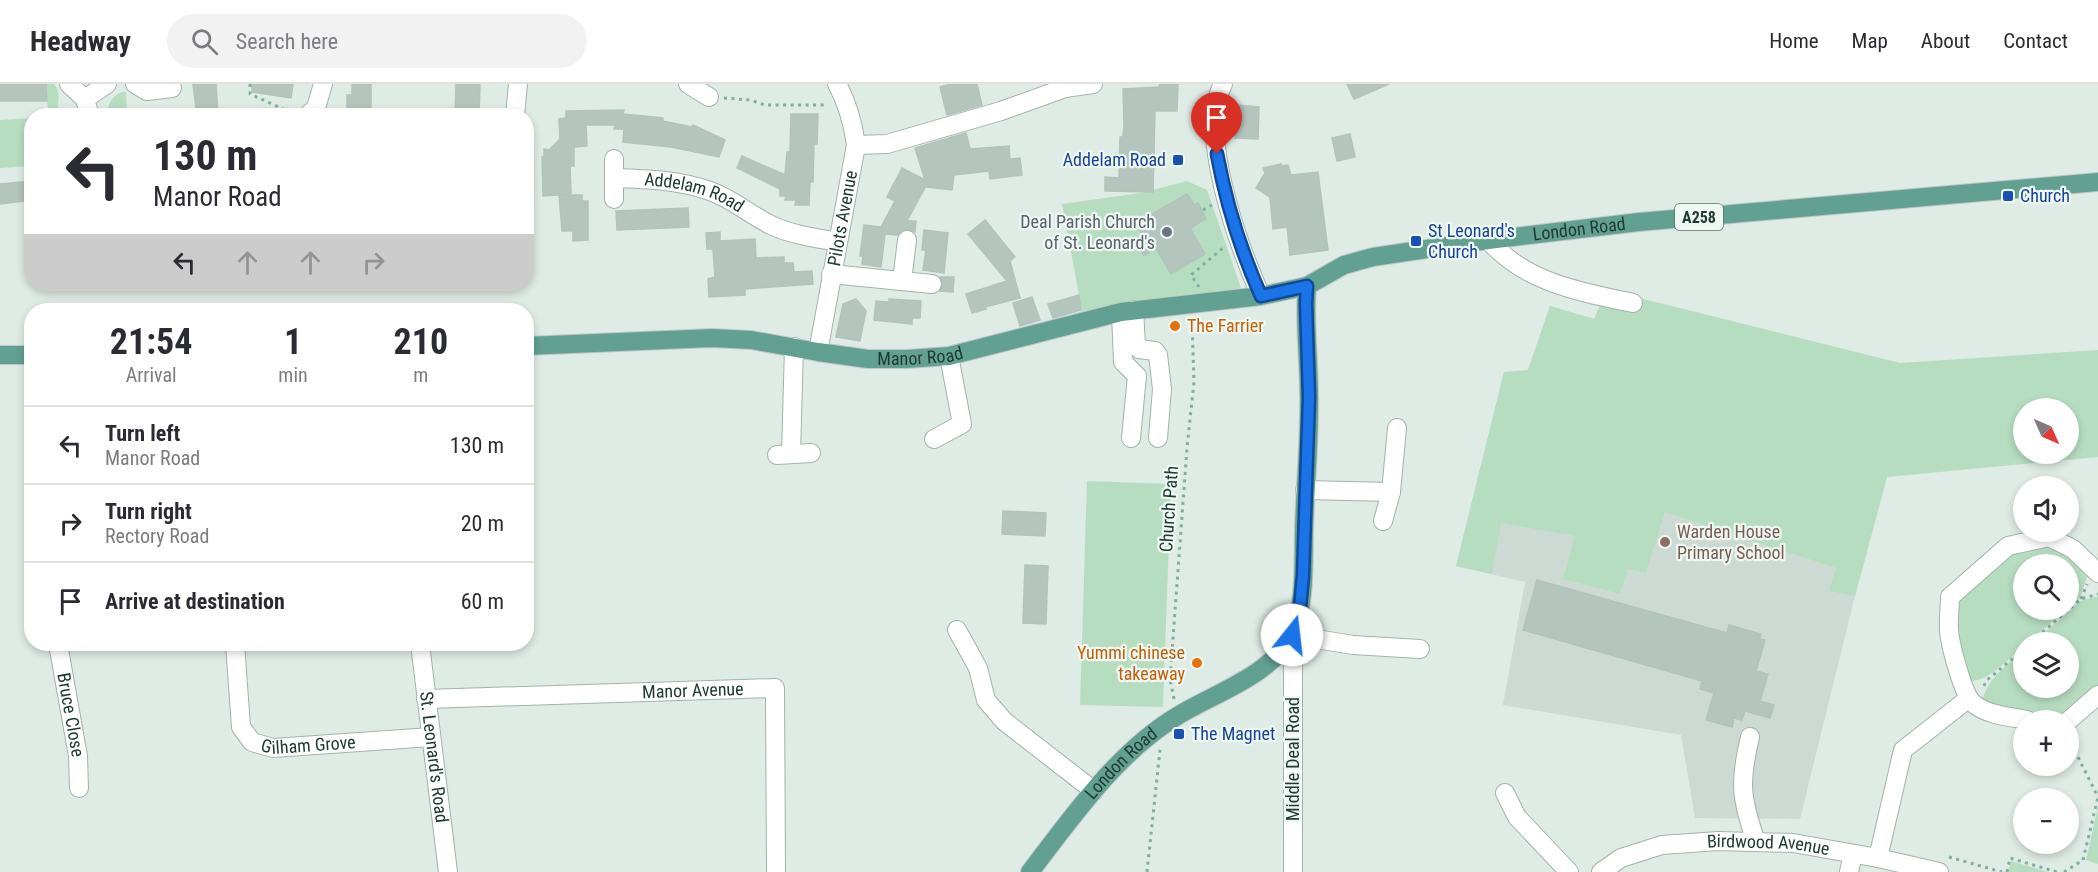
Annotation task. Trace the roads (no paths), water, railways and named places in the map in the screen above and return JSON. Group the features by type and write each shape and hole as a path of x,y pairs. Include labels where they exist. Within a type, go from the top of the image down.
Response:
{"main road":[{"name":"London Road","path":"1307,286 1344,265 1373,257 1488,240 1639,222 2098,182"},
{"name":"Manor Road","path":"534,346 712,338 752,340 868,359 949,356 1127,311 1261,296 1307,286"},
{"path":"1287,642 1300,607 1303,576 1309,397 1307,286"},
{"path":"0,355 24,355"},
{"name":"London Road","path":"1030,872 1124,757 1169,722 1269,664 1287,642"}],"street":[{"path":"69,84 88,107 107,84"},
{"path":"135,84 147,91 172,88"},
{"path":"314,108 323,84"},
{"path":"516,108 518,84"},
{"path":"687,84 709,97"},
{"name":"Pilots Avenue","path":"818,352 856,145 853,122 837,84"},
{"path":"856,145 887,144 1001,111 1065,86 1093,84"},
{"path":"1223,84 1218,94 1214,123 1217,154 1222,181 1242,251 1261,296"},
{"name":"Addelam Road","path":"614,159 615,199"},
{"name":"Addelam Road","path":"614,178 657,178 685,183 730,199 771,225 838,242"},
{"path":"902,281 907,240"},
{"path":"1488,240 1508,260 1556,285 1633,303"},
{"path":"831,274 932,284"},
{"path":"1127,311 1138,349 1155,351 1158,354 1162,389 1158,438"},
{"path":"1127,311 1123,362 1137,376 1131,438"},
{"path":"794,347 784,455 811,453"},
{"path":"934,439 968,423 949,356"},
{"path":"1383,521 1391,492 1397,428"},
{"path":"1305,490 1391,492"},
{"path":"2013,717 1976,706 1968,699 1962,686 1949,632 1950,597 2008,546 2049,537 2073,549 2098,573"},
{"path":"957,630 978,668 986,700 1004,721 1094,791"},
{"path":"1287,642 1420,649"},
{"name":"Middle Deal Road","path":"1287,642 1293,661 1293,872"},
{"name":"Bruce Close","path":"59,651 78,756 79,788"},
{"name":"Gilham Grove","path":"236,651 241,727 252,742 273,748 431,737"},
{"name":"St. Leonard's Road","path":"421,651 448,872"},
{"name":"Manor Avenue","path":"426,699 775,688 776,872"},
{"path":"2079,711 2098,695"},
{"path":"1878,858 1903,750 1968,699"},
{"path":"1750,737 1743,767 1742,792 1745,810 1756,842"},
{"path":"1505,793 1517,817 1569,872"},
{"name":"Birdwood Avenue","path":"1601,872 1621,858 1662,845 1718,841 1793,843 1851,863 1878,858 1939,872"}],"place":[{"name":"Addelam Road","path":"1178,160"},
{"name":"Church","path":"2008,196"},
{"name":"Deal Parish Church of St. Leonard's","path":"1167,232"},
{"name":"St Leonard's Church","path":"1416,241"},
{"name":"The Farrier","path":"1175,326"},
{"name":"Warden House Primary School","path":"1665,542"},
{"name":"Yummi chinese takeaway","path":"1197,663"},
{"name":"The Magnet","path":"1179,734"}]}
